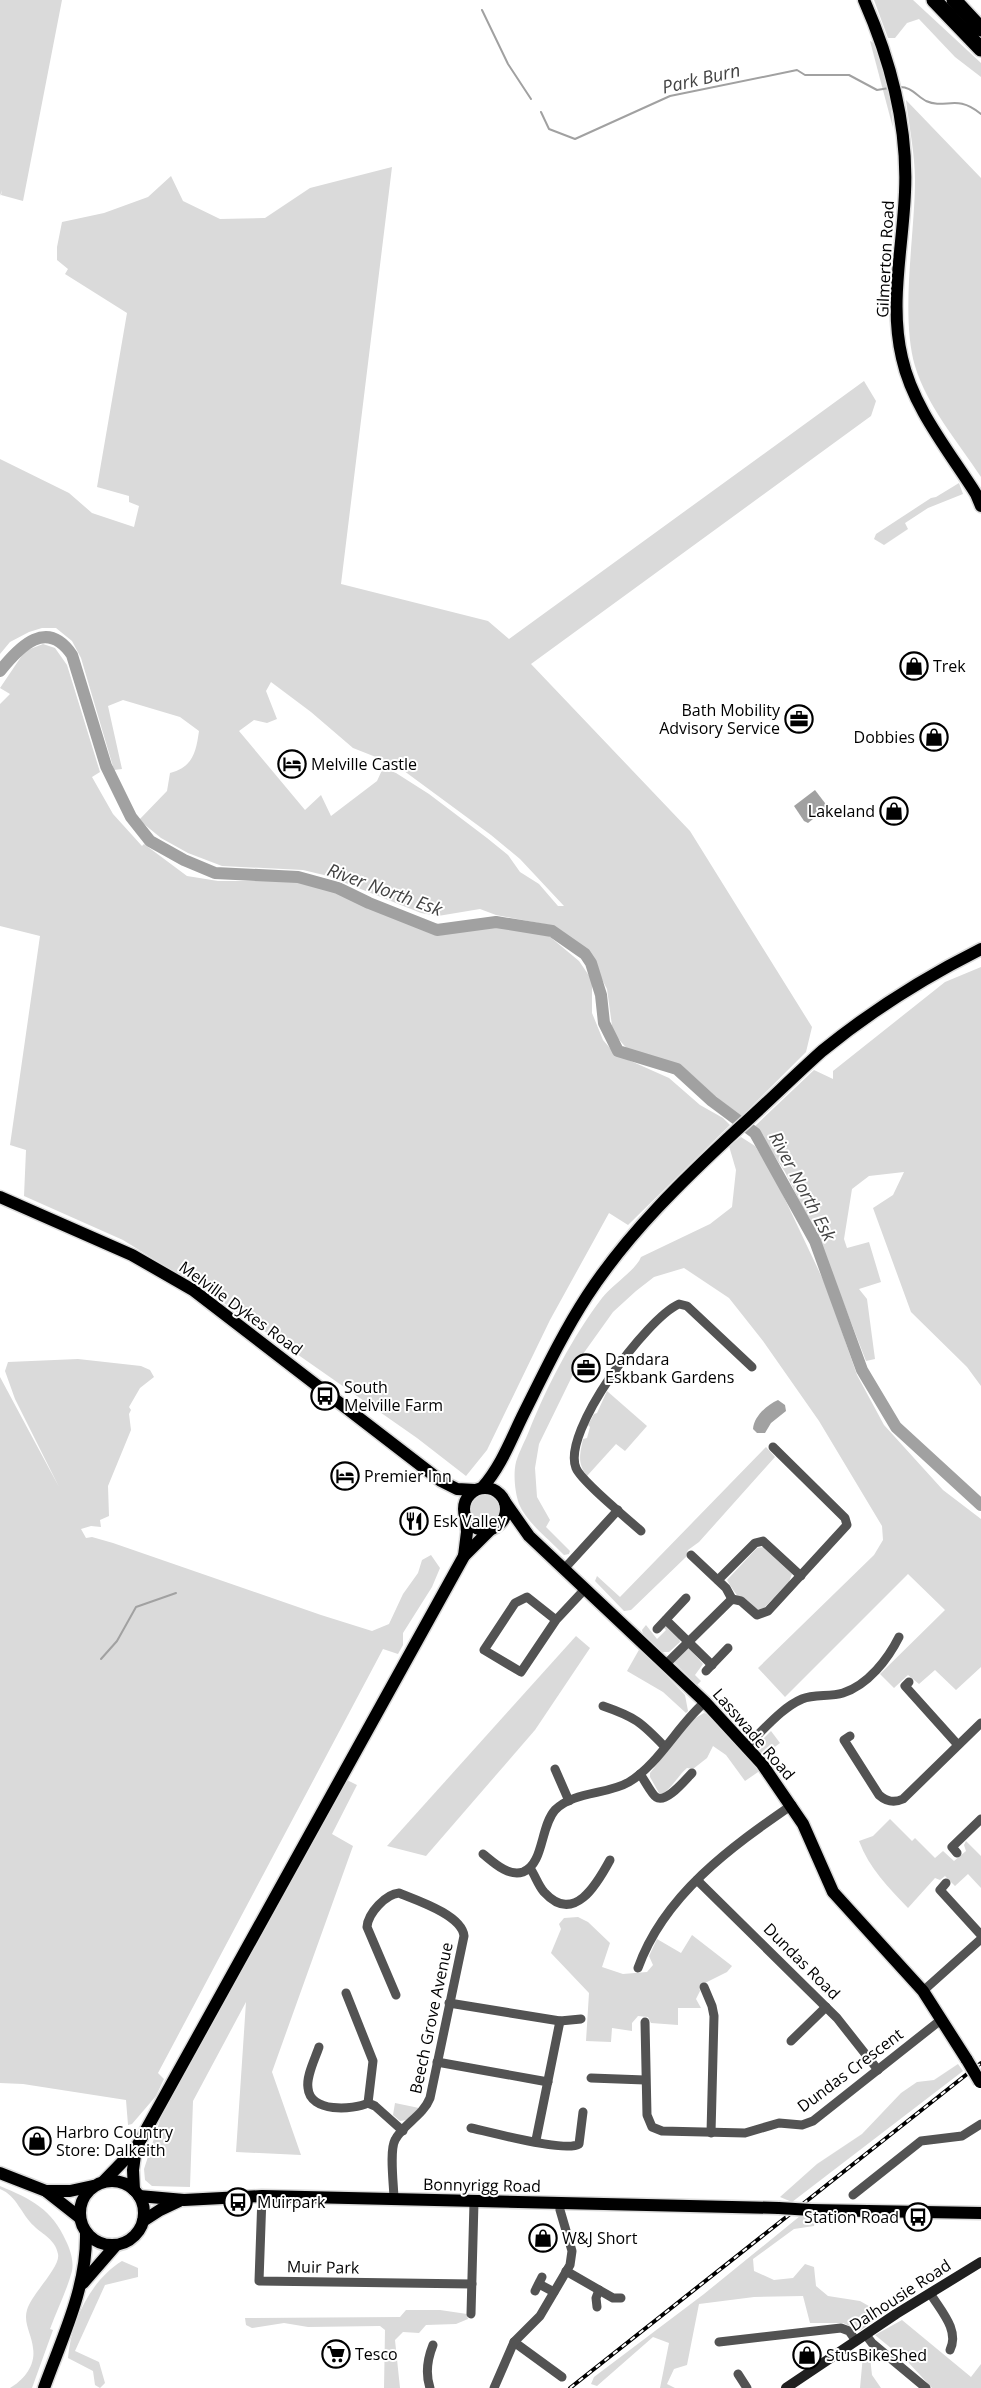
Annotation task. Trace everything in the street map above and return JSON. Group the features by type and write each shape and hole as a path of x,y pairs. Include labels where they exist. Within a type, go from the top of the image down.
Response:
{"highway":[{"path":"934,0 981,49"},
{"path":"954,0 981,29"}],"main road":[{"name":"Gilmerton Road","path":"864,0 878,35 894,87 904,146 905,181 897,302 901,356 914,393 976,494 981,506"},
{"path":"464,1556 467,1532 464,1503 468,1495 478,1489 503,1460 556,1347 587,1296 618,1255 663,1202 821,1052 884,1005 947,966 981,949"},
{"name":"Melville Dykes Road","path":"0,1197 132,1255 186,1285 216,1306 441,1480 458,1489 478,1489"},
{"path":"44,2388 81,2286 87,2257 86,2234 80,2217 83,2199 136,2148 464,1556 494,1528 506,1513 501,1477 503,1460"},
{"name":"Melville Dykes Road","path":"441,1480 465,1515"},
{"path":"478,1489 494,1489 504,1499"},
{"name":"Lasswade Road","path":"504,1499 529,1536 666,1664 746,1746 792,1805 808,1834 833,1892 923,1991 981,2083"},
{"path":"465,1515 476,1528 494,1528"},
{"name":"Lasswade Road","path":"494,1528 512,1528 529,1536"},
{"path":"81,2286 116,2245 133,2238 140,2230 144,2208 137,2193 133,2170 136,2148"},
{"path":"0,2173 46,2191 80,2217"},
{"path":"46,2191 70,2191 99,2184 122,2183 137,2193"},
{"name":"Bonnyrigg Road","path":"137,2193 184,2200 262,2196 981,2213"},
{"name":"Bonnyrigg Road","path":"143,2221 160,2210 184,2200"},
{"path":"86,2234 104,2244 116,2245"},
{"name":"Dalhousie Road","path":"786,2388 866,2334 981,2262"}],"street":[{"path":"641,1531 579,1474 574,1461 584,1422 604,1386 652,1324 674,1306 683,1304 752,1367"},
{"path":"732,1599 741,1601 757,1615 762,1614 801,1576 847,1525 845,1518 785,1452 773,1447"},
{"path":"564,1569 618,1510"},
{"path":"718,1580 755,1543 762,1541 801,1576"},
{"path":"691,1555 718,1580 731,1594 732,1599"},
{"path":"556,1620 528,1597 515,1603 484,1650 521,1672 556,1620 585,1590"},
{"path":"657,1629 686,1598"},
{"path":"666,1664 732,1599"},
{"path":"666,1620 709,1668 728,1648"},
{"path":"746,1746 790,1706 803,1698 843,1693 857,1686 890,1654 899,1637"},
{"path":"909,1682 904,1686 958,1745"},
{"path":"483,1854 507,1871 517,1873 530,1868 538,1857 546,1823 554,1812 569,1801 618,1788 640,1774 705,1702"},
{"path":"603,1706 629,1715 640,1722 664,1746"},
{"path":"850,1736 844,1740 880,1795 891,1802 903,1799 958,1745 980,1727"},
{"path":"554,1769 569,1801"},
{"path":"640,1774 650,1785 652,1793 656,1798 661,1799 668,1797 692,1773"},
{"path":"638,1968 645,1961 662,1922 697,1880 748,1835 792,1805"},
{"path":"957,1853 952,1847 981,1819"},
{"path":"530,1868 542,1890 548,1896 561,1902 571,1903 580,1901 588,1894 597,1884 610,1860"},
{"name":"Dundas Road","path":"697,1880 826,2007 858,2041 878,2070"},
{"path":"946,1883 940,1890 981,1935"},
{"name":"Beech Grove Avenue","path":"391,1990 367,1923 387,1898 399,1893 436,1908 458,1924 463,1932 428,2104 403,2131 393,2146 394,2200"},
{"path":"923,1991 981,1939"},
{"path":"704,1987 705,1999 714,2016 711,2133"},
{"path":"346,1993 373,2061 368,2103"},
{"path":"449,2003 560,2021 581,2019"},
{"path":"791,2041 826,2007"},
{"name":"Dundas Crescent","path":"646,2080 647,2115 652,2127 662,2131 745,2134 779,2124 808,2124 942,2019"},
{"path":"536,2140 560,2021"},
{"path":"594,2077 646,2080 645,2022"},
{"path":"319,2047 307,2086 312,2098 318,2104 324,2106 354,2108 368,2103 375,2106 403,2131"},
{"path":"437,2062 548,2082"},
{"path":"477,2132 536,2140 548,2145 575,2147 580,2144 583,2112"},
{"path":"853,2195 921,2141 962,2136 981,2124"},
{"name":"Muir Park","path":"262,2196 259,2281 472,2284"},
{"path":"471,2314 474,2202"},
{"path":"494,2388 514,2342 523,2331 537,2320 570,2265 572,2251 560,2210 560,2202"},
{"path":"566,2270 613,2298 622,2298"},
{"path":"538,2284 554,2292"},
{"path":"597,2307 596,2298 599,2290"},
{"path":"930,2293 951,2327 954,2337 950,2350"},
{"path":"719,2342 842,2328 849,2331 856,2341"},
{"path":"866,2334 872,2343 926,2388"},
{"path":"514,2342 562,2377"},
{"path":"430,2388 427,2378 428,2360 433,2345"},
{"path":"738,2374 747,2388"}],"shaded area":[{"path":"0,0 62,0 23,201 1,195 2,190 0,196"},
{"path":"874,0 913,0 981,63 981,77 955,57 919,19 907,23 895,38 888,38"},
{"path":"870,41 875,45 883,66 893,128"},
{"path":"906,100 981,178 981,477 935,409 920,381 915,366 911,345 908,299 915,170"},
{"path":"392,167 341,584 488,621 509,639 864,381 876,401 871,416 531,664 690,831 812,1027 806,1052 742,1116 720,1100 691,1074 669,1063 631,1053 613,1033 607,989 587,951 564,933 549,925 496,915 480,909 438,916 421,913 328,876 303,870 222,866 188,853 161,838 139,820 167,791 170,773 184,767 192,758 199,731 180,717 123,700 108,706 122,769 114,770 81,658 72,641 56,628 42,628 29,632 10,642 0,654 0,459 69,493 92,513 134,527 139,506 129,502 129,496 97,487 127,313 65,274 68,269 57,260 57,247 62,222 104,213 148,197 171,176 183,201 220,219 265,218 310,188","holes":["271,682 311,712 353,748 396,765 491,835 520,859 564,906 558,906 539,884 520,872 508,855 487,838 429,794 396,773 383,768 377,781 331,816 321,795 305,810 239,731 254,720 267,723 277,719 266,691"]},
{"path":"959,483 963,494 928,508 905,523 908,529 884,545 874,539 876,534 931,498"},
{"path":"43,644 55,648 67,665 100,772 92,777 113,814 142,846 144,844 187,876 218,881 300,881 334,891 395,919 437,934 470,931 496,925 526,929 549,936 579,961 592,980 592,1013 603,1040 615,1054 669,1078 700,1105 723,1118 730,1125 628,1225 609,1213 550,1320 487,1450 466,1476 417,1438 221,1301 123,1240 24,1196 26,1150 10,1145 40,936 0,926 0,704 10,694 0,688 25,651"},
{"path":"815,790 828,807 808,823 804,821 794,806"},
{"path":"981,967 981,1386 967,1367 911,1312 873,1208 893,1195 904,1172 869,1176 852,1189 844,1239 847,1248 869,1242 881,1282 859,1289 867,1299 875,1359 866,1361 820,1242 785,1172 755,1126 814,1070 833,1079 833,1071 945,982"},
{"path":"741,1137 755,1146 773,1174 826,1286 857,1375 884,1425 943,1490 981,1519 981,1667 956,1690 935,1670 919,1684 908,1675 894,1688 880,1674 945,1610 908,1574 785,1697 758,1668 874,1555 883,1540 882,1526 819,1421 763,1341 729,1298 684,1268 654,1277 613,1312 583,1354 539,1444 535,1468 537,1497 550,1520 546,1527 570,1551 569,1554 564,1555 539,1531 527,1518 519,1504 515,1483 516,1462 544,1397 571,1345 602,1298 634,1267 641,1257 710,1224 732,1207 736,1170 729,1146"},
{"path":"78,1359 141,1366 150,1370 154,1377 140,1388 129,1407 131,1410 129,1414 131,1430 108,1486 109,1516 100,1520 101,1527 91,1526 81,1529 86,1538 92,1537 113,1543 372,1631 389,1624 403,1594 418,1573 422,1560 431,1555 440,1568 432,1587 403,1633 403,1645 398,1654 383,1649 158,2073 164,2079 156,2096 132,2124 128,2125 126,2100 23,2084 0,2083 0,1377 59,1487 15,1399 5,1371 8,1362"},
{"path":"607,1391 647,1426 625,1451 616,1444 587,1476 582,1467 580,1454 583,1439 587,1438 590,1427 588,1425 594,1414 597,1413"},
{"path":"778,1400 785,1405 786,1411 771,1423 765,1433 757,1433 753,1429 758,1415"},
{"path":"766,1447 775,1457 699,1542 688,1550 686,1557 631,1610 624,1611 595,1581 597,1576 620,1597"},
{"path":"486,1494 497,1498 501,1509 497,1520 486,1524 475,1520 471,1509 475,1498"},
{"path":"763,1547 792,1574 789,1582 762,1610 746,1604 727,1580 757,1548"},
{"path":"646,1625 657,1639 666,1630 662,1626 667,1626 679,1638 680,1642 669,1652 662,1652 643,1634 642,1630"},
{"path":"576,1636 590,1648 535,1730 426,1856 387,1846"},
{"path":"688,1647 703,1664 695,1675 701,1681 697,1685 674,1662"},
{"path":"640,1648 685,1695 688,1711 686,1713 663,1692 627,1671"},
{"path":"704,1713 709,1715 761,1770 745,1781 726,1755 713,1746 707,1758 693,1769 687,1768 664,1793 659,1793 650,1777 650,1773 692,1720"},
{"path":"771,1731 780,1743 763,1756 757,1745"},
{"path":"347,1780 357,1785 332,1834 353,1846 272,2072 301,2155 236,2152 246,2002 193,2101 190,2187 152,2186 145,2180 144,2169 162,2114"},
{"path":"890,1819 912,1841 915,1838 935,1858 943,1851 954,1861 966,1851 964,1845 966,1841 981,1856 981,1888 968,1874 955,1886 945,1876 940,1880 935,1878 908,1908 874,1869 859,1841 873,1836"},
{"path":"578,1917 588,1922 610,1943 602,1967 623,1974 647,1972 653,1965 649,1956 657,1939 681,1953 692,1935 732,1966 727,1972 699,1986 700,1991 696,1999 701,2008 678,2008 678,2025 651,2023 648,2017 638,2016 632,2023 632,2031 612,2028 611,2042 586,2041 589,1993 551,1953 561,1929 559,1924 564,1918"},
{"path":"958,2064 963,2071 792,2202 780,2197 817,2164 862,2134 901,2093 917,2082 934,2080"},
{"path":"395,2103 419,2108 407,2120 400,2121 393,2115"},
{"path":"0,2186 31,2201 47,2213 60,2230 72,2259 70,2278 50,2329 53,2330 32,2388 10,2388 20,2381 31,2366 33,2354 26,2320 27,2310 34,2296 55,2266 58,2254 51,2241 37,2229 11,2196 0,2189"},
{"path":"800,2216 816,2216 814,2226 794,2229 753,2259 754,2271 774,2280 793,2278 805,2264 814,2267 816,2286 828,2296 860,2301 883,2314 860,2331 843,2323 810,2323 803,2296 754,2297 699,2304 687,2365 674,2369 667,2384 675,2388 660,2388 669,2343 653,2337 597,2386 591,2384 594,2377 704,2294"},
{"path":"122,2261 138,2268 138,2277 105,2285 75,2351 99,2362 105,2383 100,2388 95,2385 93,2371 68,2358 70,2344 78,2316 92,2290 111,2269"},
{"path":"406,2310 440,2310 467,2314 468,2319 456,2324 426,2325 419,2333 403,2332 395,2340 400,2388 384,2388 385,2330 380,2326 308,2327 284,2323 252,2328 246,2325 245,2318 400,2317"},
{"path":"902,2320 971,2377 981,2364 981,2388 932,2388 908,2362 875,2335"},
{"path":"863,2355 870,2357 872,2375 881,2388 860,2388"}],"waterway":[{"name":"Park Burn","path":"482,10 508,64 531,99"},
{"name":"Park Burn","path":"541,112 549,129 575,139 670,96 797,70 805,75 849,75 877,90 889,88"},
{"path":"899,87 910,90 926,101 940,104 965,104 981,114"},
{"name":"River North Esk","path":"0,671 16,653 34,640 44,637 53,638 63,644 72,655 106,766 131,817 150,841 184,860 215,873 298,877 338,888 369,903 437,930 496,922 552,931 585,954 591,963 601,995 604,1023 618,1051 677,1069 712,1101 755,1133 815,1241 862,1370 896,1427 981,1505"},
{"path":"101,1659 117,1641 136,1607 176,1593"}],"railway":[{"path":"570,2388 981,2063"}],"place":[{"name":"Trek","path":"914,666"},
{"name":"Bath Mobility Advisory Service","path":"799,719"},
{"name":"Dobbies","path":"934,737"},
{"name":"Melville Castle","path":"292,764"},
{"name":"Lakeland","path":"894,811"},
{"name":"Dandara Eskbank Gardens","path":"586,1368"},
{"name":"South Melville Farm","path":"325,1396"},
{"name":"Premier Inn","path":"345,1476"},
{"name":"Esk Valley","path":"414,1521"},
{"name":"Harbro Country Store: Dalkeith","path":"37,2141"},
{"name":"Muirpark","path":"238,2202"},
{"name":"Station Road","path":"918,2217"},
{"name":"W&J Short","path":"543,2238"},
{"name":"Tesco","path":"336,2354"},
{"name":"StusBikeShed","path":"807,2355"}]}
